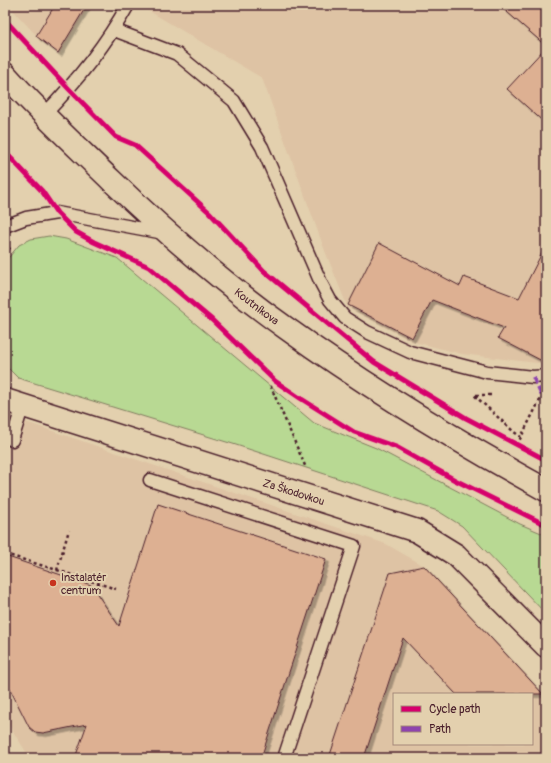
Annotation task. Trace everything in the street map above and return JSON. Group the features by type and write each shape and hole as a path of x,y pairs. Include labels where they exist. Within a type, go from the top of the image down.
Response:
{"main road":[{"name":"Koutníkova","path":"5,74 43,116 168,234 229,285 285,328 338,364 453,437 546,490"},
{"name":"Za Škodovkou","path":"14,402 417,531 456,555 546,646"}],"lane":[{"path":"43,116 69,89 114,30 128,5"},
{"path":"114,30 177,54 234,101 262,148 321,283 330,300 345,318 367,332 410,352 487,372 533,377 546,376"},
{"path":"5,226 26,218 58,213 168,234"},
{"path":"12,440 14,402"},
{"path":"150,480 354,546 284,758"}],"path":[{"path":"270,376 282,386"},
{"path":"275,381 271,388 311,481 306,496"},
{"path":"495,395 474,395 521,437"},
{"path":"517,446 542,396"},
{"path":"510,442 522,449"},
{"path":"57,570 69,530"},
{"path":"5,554 116,589"}],"shaded area":[{"path":"8,5 90,5 59,55 37,36"},
{"path":"139,5 546,5 546,364 462,354 411,341 348,308 325,251 262,78"},
{"path":"5,415 386,544 426,567 546,696 546,758 30,758 5,719"}],"green space":[{"path":"49,236 66,239 117,258 314,423 376,448 520,524 546,535 546,614 462,526 438,511 233,444 18,378 5,365 5,262 19,245 31,239"}],"building":[{"path":"55,5 87,5 58,53 36,36"},
{"path":"499,5 546,5 546,46"},
{"path":"546,47 546,124 507,89"},
{"path":"379,243 460,286 464,277 519,298 546,245 546,363 498,338 504,328 432,300 412,338 348,305"},
{"path":"158,504 326,559 261,758 75,758 87,724 43,733 35,732 29,727 5,679 5,556 91,585 119,626"},
{"path":"424,566 543,694 455,693 403,638 364,758 329,758 390,573"}],"marked path":[{"path":"533,377 542,396 546,400"}],"cycle path":[{"path":"5,20 116,137 135,145 209,212 264,271 374,362 466,418 546,460"},
{"path":"5,152 42,191 57,213 76,232 94,242 149,267 212,320 275,381 354,432 396,447 455,480 546,525"}],"place":[{"name":"Instalatér centrum","path":"53,583"}]}
